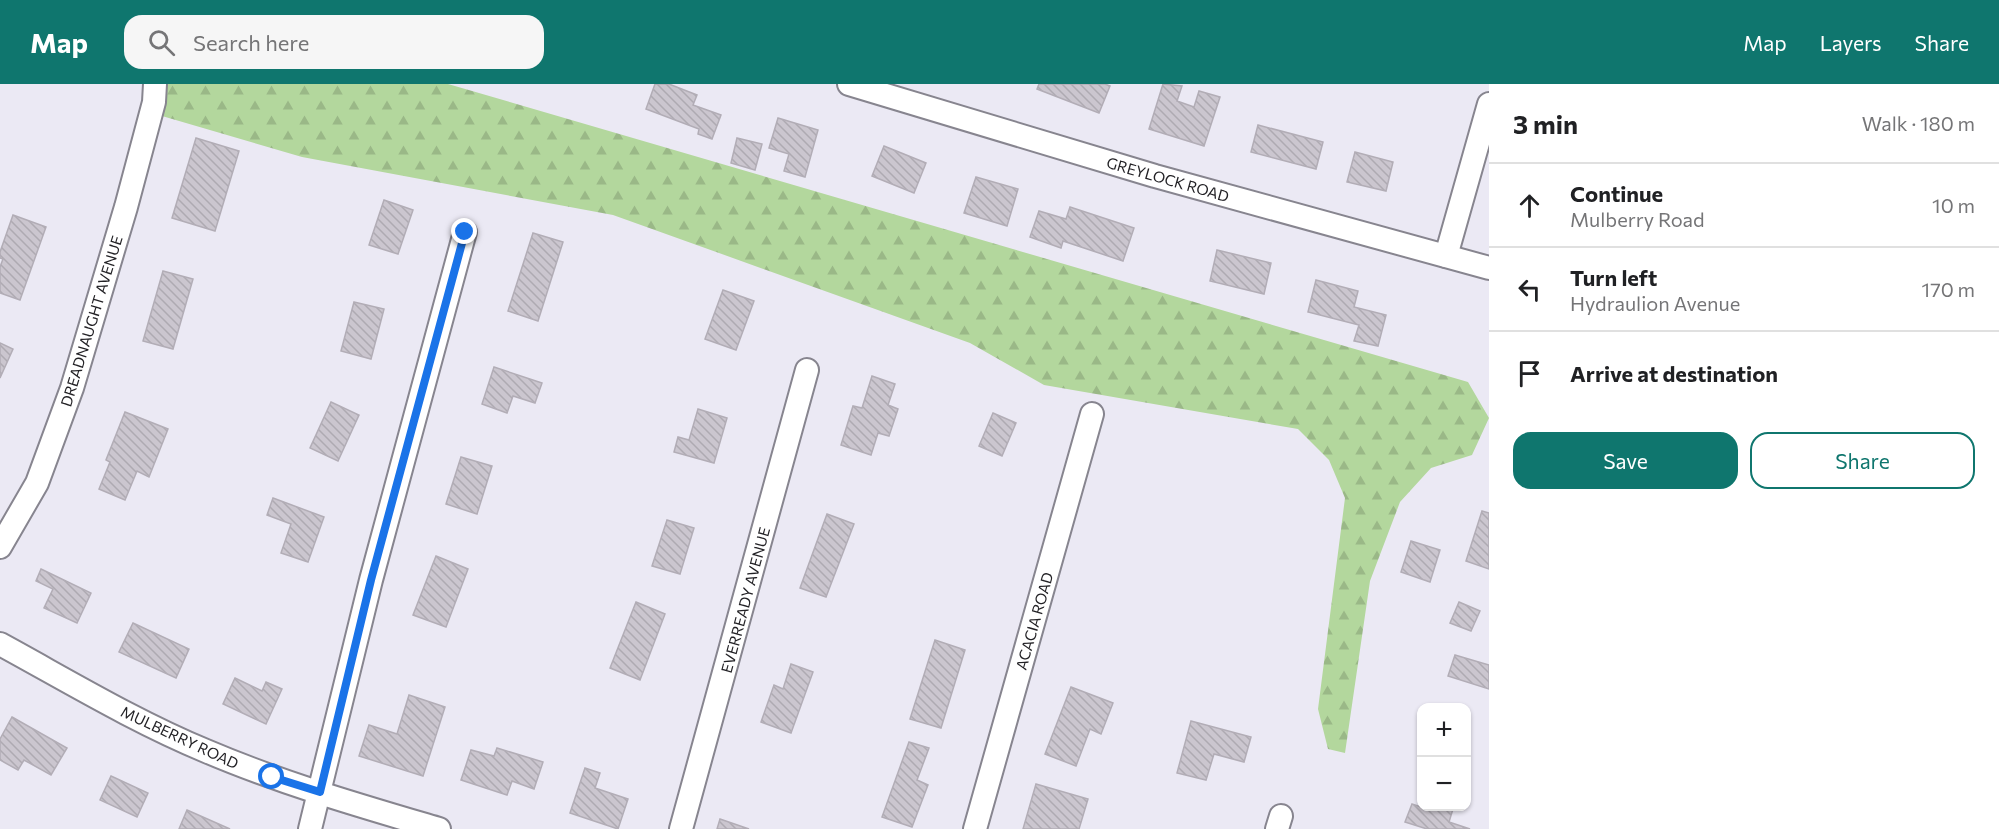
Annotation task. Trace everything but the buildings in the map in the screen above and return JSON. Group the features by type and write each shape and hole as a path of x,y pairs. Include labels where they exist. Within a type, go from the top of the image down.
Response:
{"street":[{"name":"DREADNAUGHT AVENUE","path":"0,547 37,483 72,388 126,207 154,102 155,84"},
{"name":"GREYLOCK ROAD","path":"849,84 1155,176 1489,268"},
{"path":"1446,256 1489,104"},
{"path":"310,829 371,580 465,232"},
{"name":"EVERREADY AVENUE","path":"681,829 807,370"},
{"name":"ACACIA ROAD","path":"975,829 1092,414"},
{"name":"MULBERRY ROAD","path":"0,644 141,721 195,746 272,777 439,829"}],"green space":[{"path":"164,84 448,84 1468,382 1489,418 1472,455 1431,468 1400,502 1370,581 1345,753 1328,749 1318,709 1345,498 1329,460 1298,429 1044,385 970,343 613,215 302,157 162,116"}],"route":[{"path":"272,777 320,792 371,580 465,232"}]}
